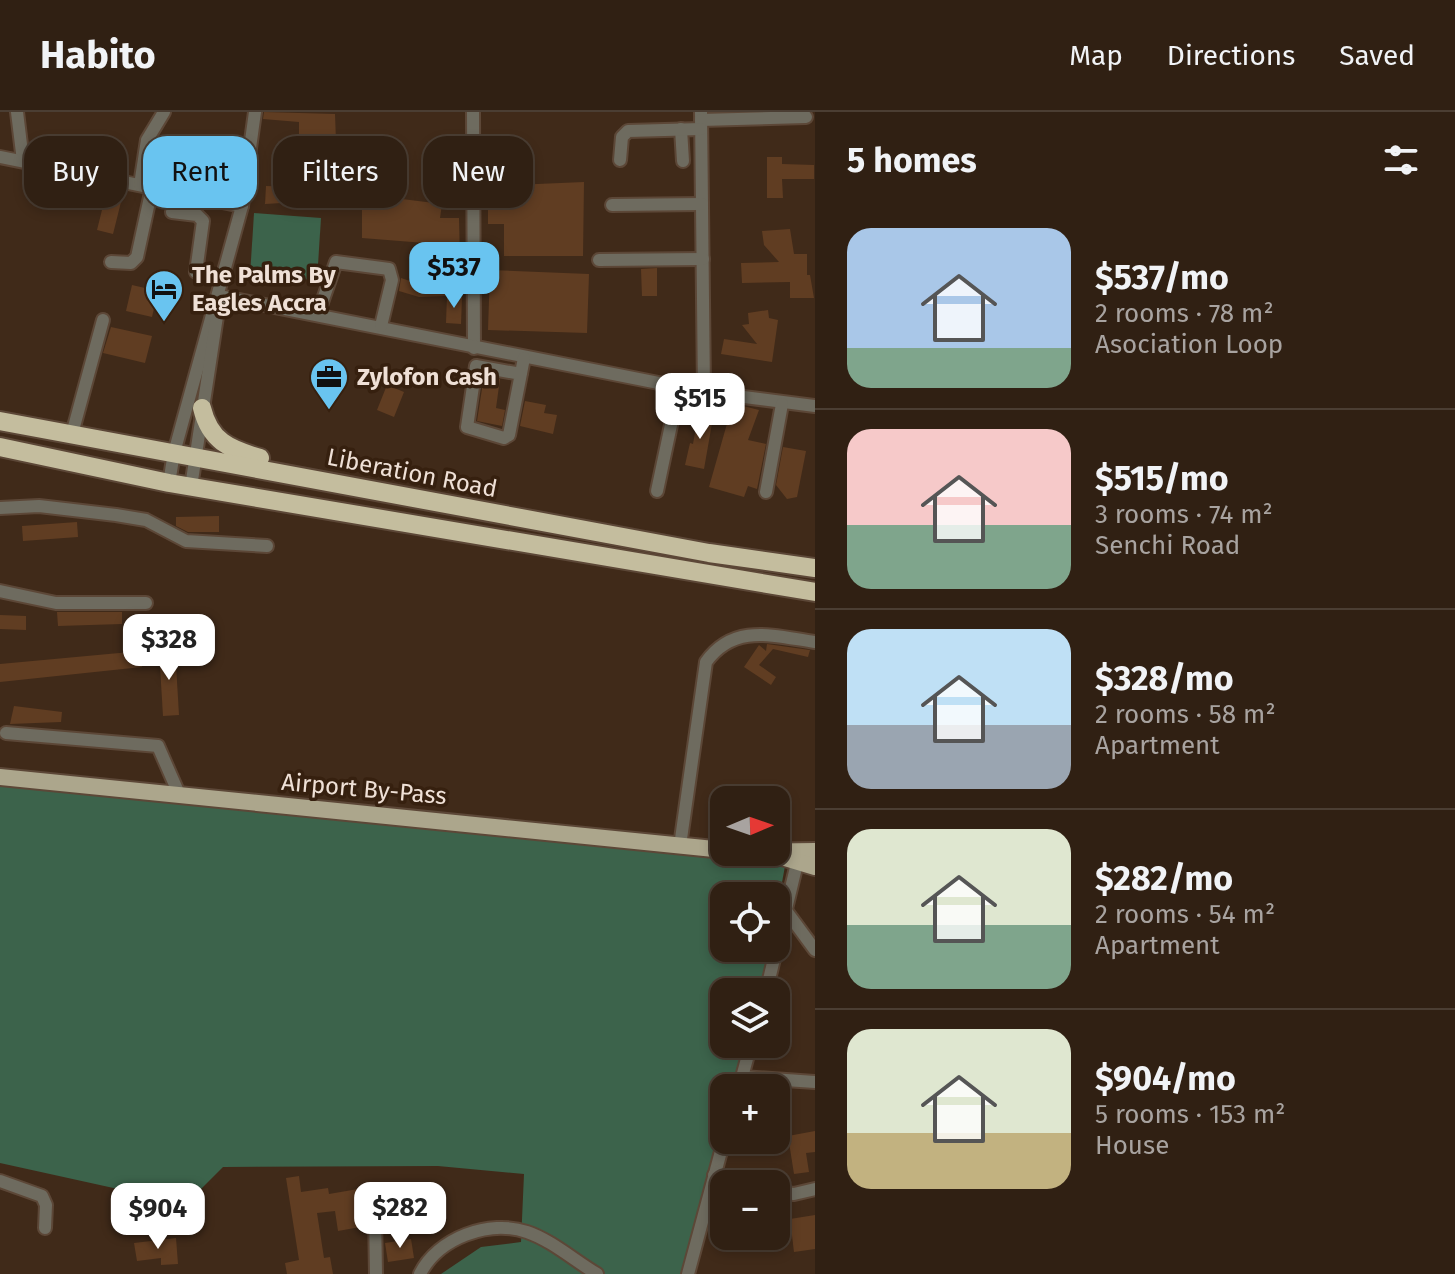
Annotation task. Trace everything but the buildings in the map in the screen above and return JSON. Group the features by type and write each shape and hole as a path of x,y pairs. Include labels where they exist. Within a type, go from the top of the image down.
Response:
{"highway":[{"path":"202,408 210,432 225,446 270,461 294,475"},
{"name":"Liberation Road","path":"0,421 173,457 195,456 694,551 815,568"},
{"path":"0,447 41,440 143,460 173,457"},
{"name":"Liberation Road","path":"0,447 191,487 815,592"}],"main road":[{"name":"Airport By-Pass","path":"0,777 710,849"}],"street":[{"path":"17,112 23,161"},
{"path":"149,136 164,112"},
{"path":"252,136 255,112"},
{"path":"473,112 474,348"},
{"path":"620,160 622,137 628,131 681,129 701,120 806,117"},
{"path":"701,120 704,392"},
{"path":"681,129 683,161"},
{"path":"0,157 143,185"},
{"path":"612,205 702,204"},
{"path":"111,262 131,263 137,257 143,208"},
{"path":"169,483 173,457 241,208"},
{"path":"172,212 197,215 203,221 196,272 223,280"},
{"path":"599,260 703,259"},
{"path":"318,314 336,262 389,269 392,280 381,326"},
{"path":"219,296 704,392 815,406"},
{"path":"191,487 219,322 219,296"},
{"path":"72,434 103,320"},
{"path":"521,374 476,366 467,427 507,437 521,374 524,358"},
{"path":"657,491 679,387"},
{"path":"766,492 782,404"},
{"path":"0,508 39,506 116,515 146,520 186,541 267,546"},
{"path":"0,591 56,603 146,603"},
{"path":"680,846 706,662 718,646 741,636 770,635 815,642"},
{"path":"6,733 158,746 179,794"},
{"path":"790,904 807,858"},
{"path":"790,916 815,950"},
{"path":"790,1082 815,1082"},
{"path":"0,1181 42,1196 46,1205 45,1228"},
{"path":"790,1194 815,1189"},
{"path":"688,1274 710,1190"},
{"path":"375,1213 376,1274"},
{"path":"420,1274 427,1262 453,1239 496,1228 528,1232 597,1274"}],"green space":[{"path":"254,213 321,218 317,280 250,276"},
{"path":"0,786 107,794 710,858 710,866 785,866 782,882 710,882 710,962 767,962 765,978 710,978 710,1058 749,1058 745,1074 710,1074 710,1154 720,1154 716,1170 710,1170 710,1191 687,1274 441,1274 481,1247 521,1242 524,1174 438,1166 223,1167 186,1204 0,1163"}],"place":[{"name":"The Palms By Eagles Accra","path":"164,323"},
{"name":"Zylofon Cash","path":"329,411"}]}
